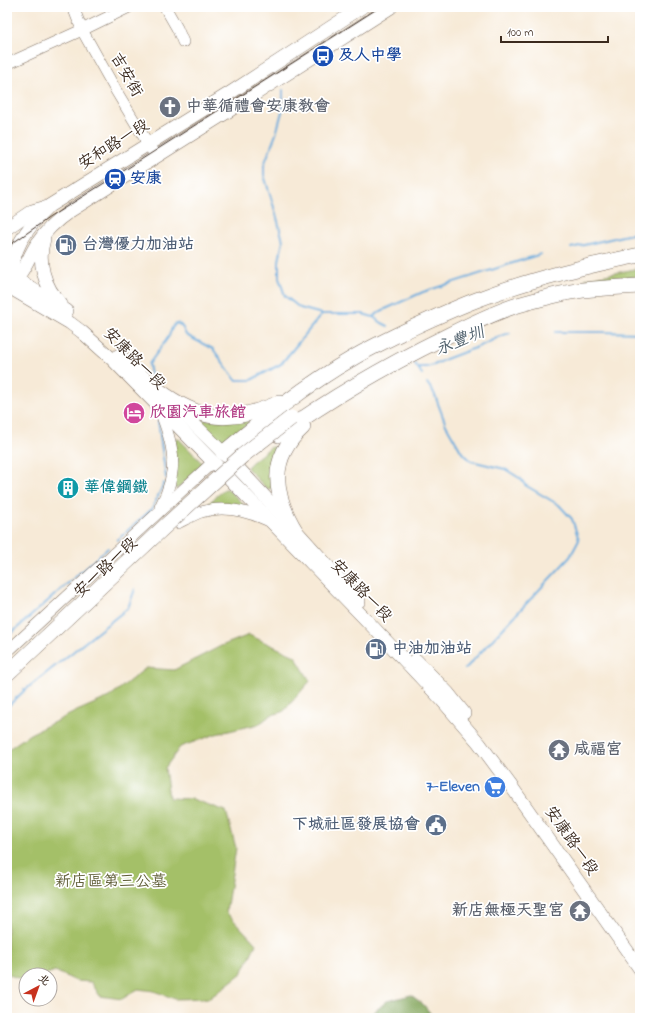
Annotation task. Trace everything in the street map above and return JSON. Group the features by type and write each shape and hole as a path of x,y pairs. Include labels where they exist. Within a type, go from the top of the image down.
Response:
{"highway":[{"path":"158,390 185,408 200,414 220,417 234,416 271,407 301,392 339,367 377,345 446,312 512,287 601,263 640,255"},
{"path":"233,473 286,431 342,393 375,373 465,327 516,306 554,296 581,290 640,286"},
{"path":"7,674 162,529 288,415 318,390 357,366 442,322 493,300 512,287"},
{"path":"7,665 232,455 288,415 383,360 422,340 471,317 495,308 516,306"},
{"path":"218,458 301,392"},
{"path":"296,532 289,520 280,498 277,476 278,468 285,449 291,439 301,428 342,393"}],"main road":[{"name":"安和路一段","path":"9,282 14,256 23,236 30,226 49,206 362,7"},
{"name":"安和路一段","path":"9,282 25,267 36,246 48,230 70,210 391,7"},
{"name":"安和路一段","path":"7,228 32,211 49,206"},
{"name":"安和路一段","path":"48,230 42,245 41,255 43,272 58,301 69,312"},
{"name":"安康路一段","path":"9,282 69,312 100,337 158,390 218,458 296,532 448,693 519,782 640,956"},
{"name":"安康路一段","path":"9,282 82,332 112,359 158,406 218,458"},
{"name":"安康路一段","path":"233,473 272,522 441,699 479,743 640,969"}],"street":[{"name":"吉安街","path":"73,7 82,30 156,157"},
{"path":"7,64 129,7"},
{"path":"165,7 182,42"},
{"path":"156,515 168,490 174,466 168,429 158,406"},
{"name":"安一路一段","path":"7,652 218,458"},
{"name":"安一路一段","path":"7,683 123,573 233,473"},
{"path":"178,523 202,512 227,509 255,514 272,522"},
{"path":"118,550 132,565"}],"green space":[{"path":"640,268 640,277 585,279"},
{"path":"201,420 248,420 249,423 223,444 201,422"},
{"path":"176,438 179,439 202,463 202,465 176,489 174,487"},
{"path":"271,447 275,448 277,452 272,488 268,489 247,467"},
{"path":"225,489 228,489 243,504 243,507 209,504"},
{"name":"新店區第三公墓","path":"249,635 295,656 310,681 283,712 271,715 259,724 216,734 180,747 165,768 169,798 192,799 226,811 236,848 226,912 256,944 242,973 210,998 175,999 154,991 138,989 122,999 100,996 91,982 76,981 58,972 58,967 18,967 18,978 7,974 7,750 30,734 109,697 146,668 174,670 221,646"},
{"path":"411,995 423,1004 434,1018 367,1018 387,1001"}],"waterway":[{"path":"281,7 281,12"},
{"path":"283,90 283,108 276,134 264,165 264,175 283,241 279,261 279,278 285,296 300,308 322,314 363,314 373,317 388,326"},
{"path":"571,248 640,232"},
{"path":"373,317 381,311 423,292 541,254"},
{"path":"151,376 149,364 169,336 176,323 184,329 186,335 213,349 236,380 251,380 281,364 322,314"},
{"name":"永豐圳","path":"556,332 640,333"},
{"name":"永豐圳","path":"417,367 434,365 510,333"},
{"name":"永豐圳","path":"415,364 422,374"},
{"path":"427,383 434,393 446,425 461,451 471,461 505,469 521,479 525,485 559,505 572,519 579,540 570,557 465,669"},
{"path":"158,421 166,478"},
{"path":"117,540 152,509 164,483"},
{"path":"7,637 108,548"},
{"path":"24,689 25,690 128,608 135,589"},
{"path":"7,707 25,690"},
{"path":"640,844 640,850"}],"tram line":[{"path":"7,247 50,217 380,7"}],"place":[{"name":"及人中學","path":"323,56"},
{"name":"中華循禮會安康教會","path":"170,107"},
{"name":"安康","path":"115,179"},
{"name":"台灣優力加油站","path":"66,245"},
{"name":"欣園汽車旅館","path":"134,413"},
{"name":"華偉鋼鐵","path":"68,488"},
{"name":"中油加油站","path":"376,649"},
{"name":"咸福宮","path":"559,750"},
{"name":"7-Eleven","path":"495,787"},
{"name":"下城社區發展協會","path":"436,825"},
{"name":"新店無極天聖宮","path":"580,911"}]}
